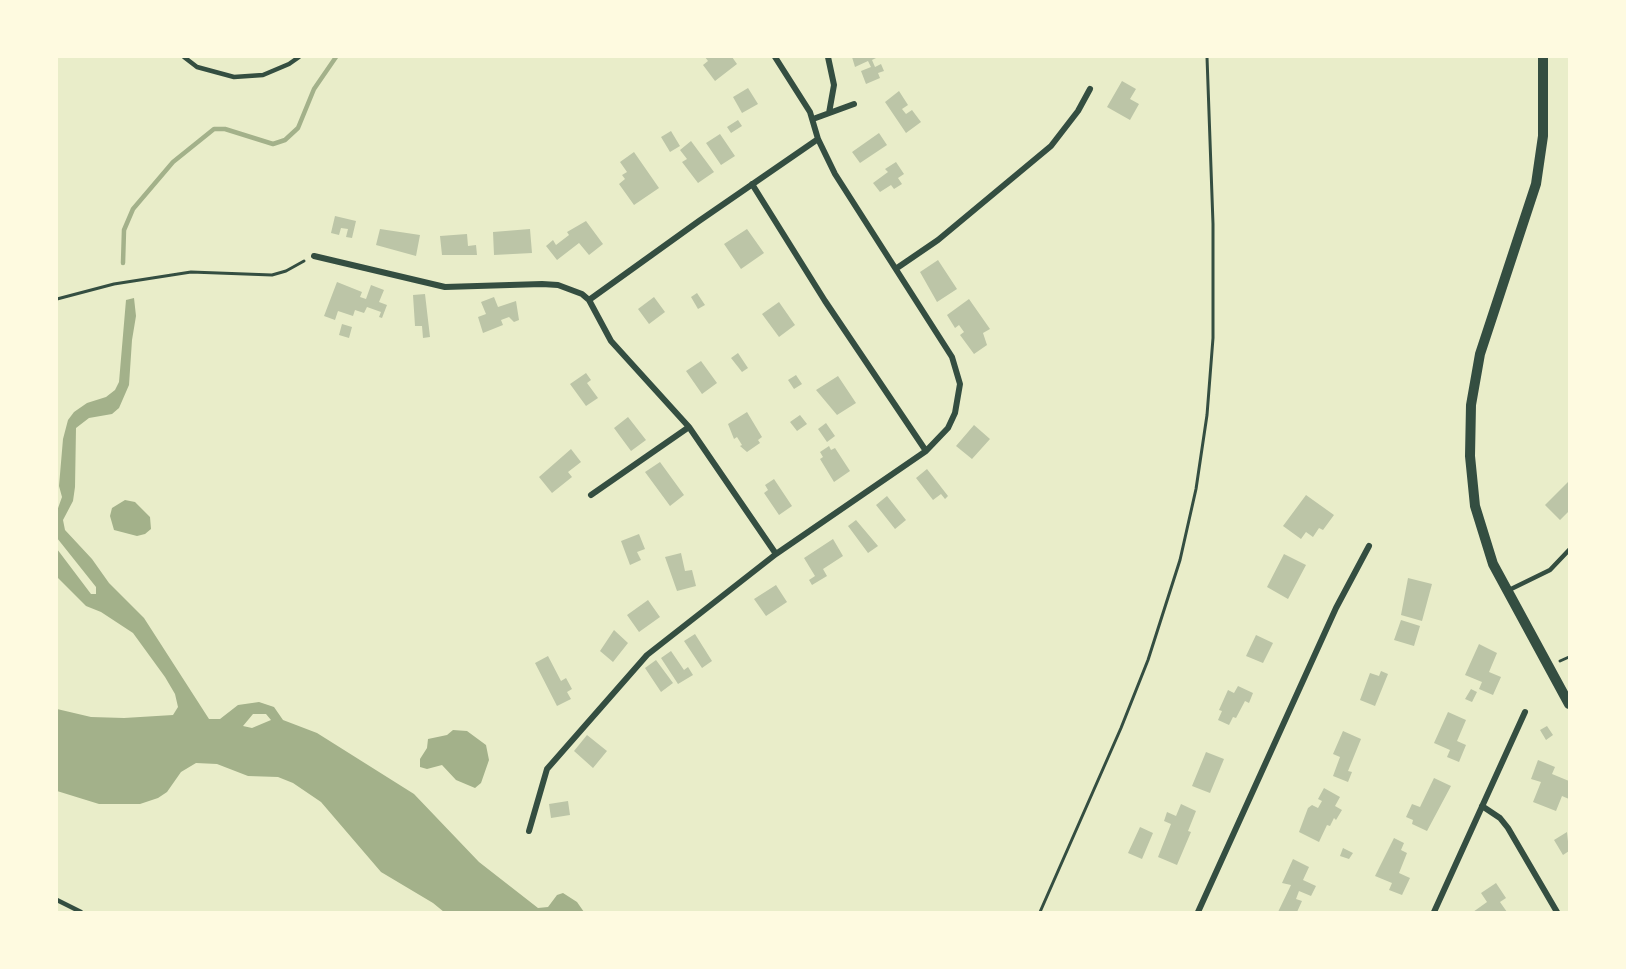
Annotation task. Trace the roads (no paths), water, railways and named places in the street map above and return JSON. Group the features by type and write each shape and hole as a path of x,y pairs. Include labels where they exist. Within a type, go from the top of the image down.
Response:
{"street":[{"path":"529,831 547,769 633,669 662,643 776,554 926,451 948,428 959,399 960,384 957,369 946,345 835,174 818,139 813,118 776,57"},
{"path":"828,57 834,85 829,113"},
{"path":"1543,57 1543,136 1536,184 1480,354 1471,405 1470,456 1475,506 1489,555 1506,592 1569,704"},
{"path":"897,268 946,233 1051,146 1078,111 1090,89"},
{"path":"813,118 854,104"},
{"path":"589,300 818,139"},
{"path":"752,184 825,301 926,451"},
{"path":"314,256 445,287 518,283 558,285 589,300 611,341 689,427 776,554"},
{"path":"591,495 689,427"},
{"path":"1198,912 1336,608 1369,546"},
{"path":"1434,912 1525,712"},
{"path":"1482,806 1500,818 1508,828 1557,912"}],"lane":[{"path":"184,57 197,67 234,77 263,75 299,57"},
{"path":"1506,592 1538,578 1569,550"},
{"path":"57,900 81,912"},
{"path":"64,912 67,905"}],"waterway":[{"path":"123,263 124,230 133,209 173,162 214,129 225,129 273,144 285,140 298,128 314,89 336,57"}]}
